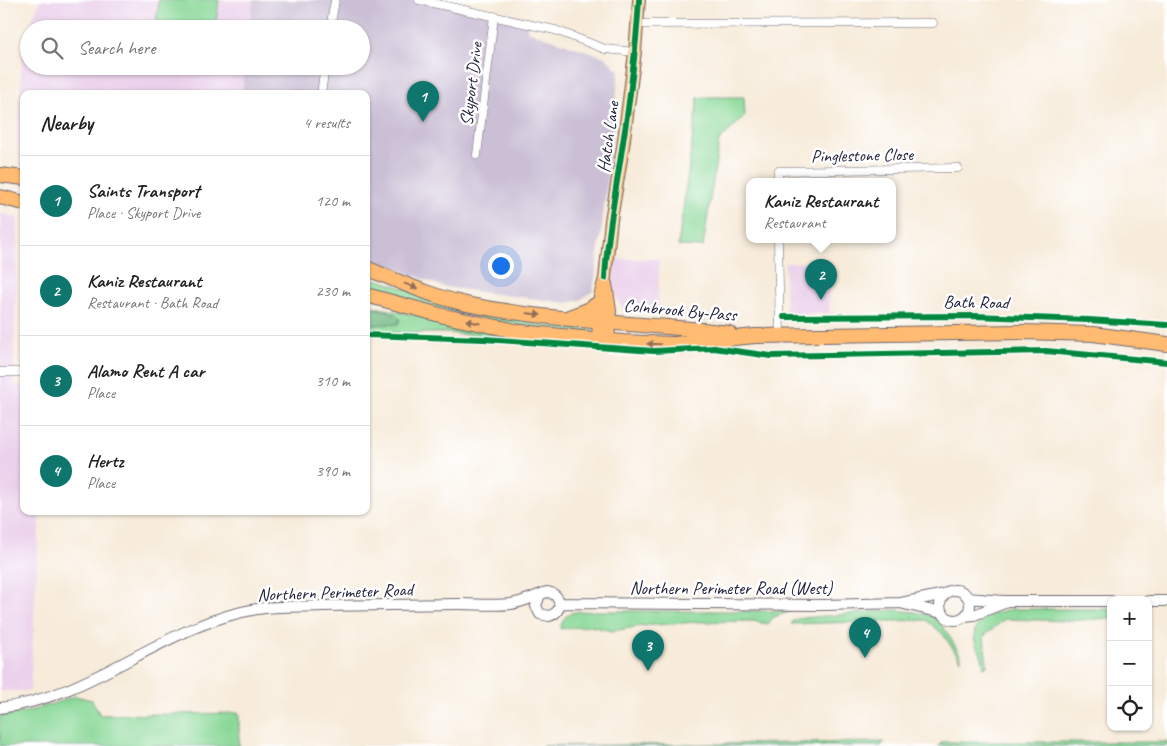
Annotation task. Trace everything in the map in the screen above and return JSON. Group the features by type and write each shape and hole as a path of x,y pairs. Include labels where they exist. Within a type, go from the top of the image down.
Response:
{"highway":[{"path":"0,174 20,177"},
{"path":"0,197 20,202"},
{"name":"Colnbrook By-Pass","path":"370,270 404,284 462,303 604,323 689,328 754,336"},
{"name":"Colnbrook By-Pass","path":"370,296 444,316 521,332 603,341 674,344 754,336"},
{"path":"563,318 582,313 600,302"},
{"name":"Bath Road","path":"754,336 1022,332 1093,334 1167,344"}],"main road":[{"name":"Hatch Lane","path":"603,341 604,323 600,302 623,147 635,52 639,0"},
{"name":"Hatch Lane","path":"604,323 610,311 605,278"}],"street":[{"path":"332,20 335,0"},
{"path":"419,0 555,30 605,49 635,52"},
{"name":"Skyport Drive","path":"477,155 494,16"},
{"path":"638,24 933,23"},
{"path":"322,90 324,75"},
{"name":"Pinglestone Close","path":"778,178 778,171 958,168"},
{"path":"778,243 780,336"},
{"path":"0,372 20,372"},
{"path":"965,616 970,605 964,593 956,590 944,594 940,603 942,613 949,619 955,620 1019,601"},
{"path":"547,592 552,593 559,599 558,612 549,616 540,614 537,610 536,601 539,597 547,592"},
{"name":"Northern Perimeter Road (West)","path":"560,603 824,605 901,603 944,594"},
{"name":"Northern Perimeter Road","path":"0,708 34,701 59,693 114,669 184,631 221,618 258,609 511,604 539,597"},
{"path":"968,598 1019,601 1107,602"},
{"path":"1152,601 1167,601"},
{"name":"Northern Perimeter Road (West)","path":"901,603 942,613"},
{"name":"Northern Perimeter Road","path":"511,604 537,610"}],"shaded area":[{"path":"40,0 253,0 251,20 32,20"},
{"path":"253,0 439,0 529,18 527,31 605,57 619,71 593,291 580,300 567,303 444,287 370,259 370,90 242,90 244,75 370,75 370,20 251,20"},
{"path":"21,75 244,75 242,90 20,90"},
{"path":"20,98 20,159 18,138"},
{"path":"0,213 18,218 13,384 20,385 20,515 40,515 30,691 0,691"},
{"path":"613,259 659,259 658,312 623,310 613,290"},
{"path":"827,262 830,313 786,315 785,263"}],"green space":[{"path":"159,0 219,0 216,20 157,20"},
{"path":"744,97 745,116 719,141 703,247 678,246 698,98"},
{"path":"375,279 486,314 541,325 595,330 592,333 543,329 489,320 370,291 370,286"},
{"path":"370,306 526,338 445,333 370,333 370,325 398,324 400,319 395,314"},
{"path":"370,308 395,314 400,319 398,324 370,325"},
{"path":"1012,609 1107,609 1107,618 1067,621 1005,619 984,636 987,666 984,667 974,637 975,630 984,619"},
{"path":"893,610 920,613 936,620 947,633 961,656 961,660 942,633 926,620 791,624 794,620 802,618"},
{"path":"792,611 774,617 767,624 753,621 697,622 642,626 612,631 590,626 560,629 565,617 573,612"},
{"path":"75,696 92,700 100,715 239,713 239,746 0,746 0,716 29,711"},
{"path":"884,742 881,746 542,746"},
{"path":"942,742 1167,742 1167,746 939,746"}],"cycle path":[{"path":"605,278 632,74 639,0"},
{"path":"784,317 974,316 1167,325"},
{"path":"370,335 484,339 654,351 714,348 771,356 1046,351 1167,362"}],"place":[{"name":"Saints Transport","path":"423,122"},
{"name":"Kaniz Restaurant","path":"821,300"},
{"name":"Hertz","path":"865,658"},
{"name":"Alamo Rent A car","path":"648,671"}]}
